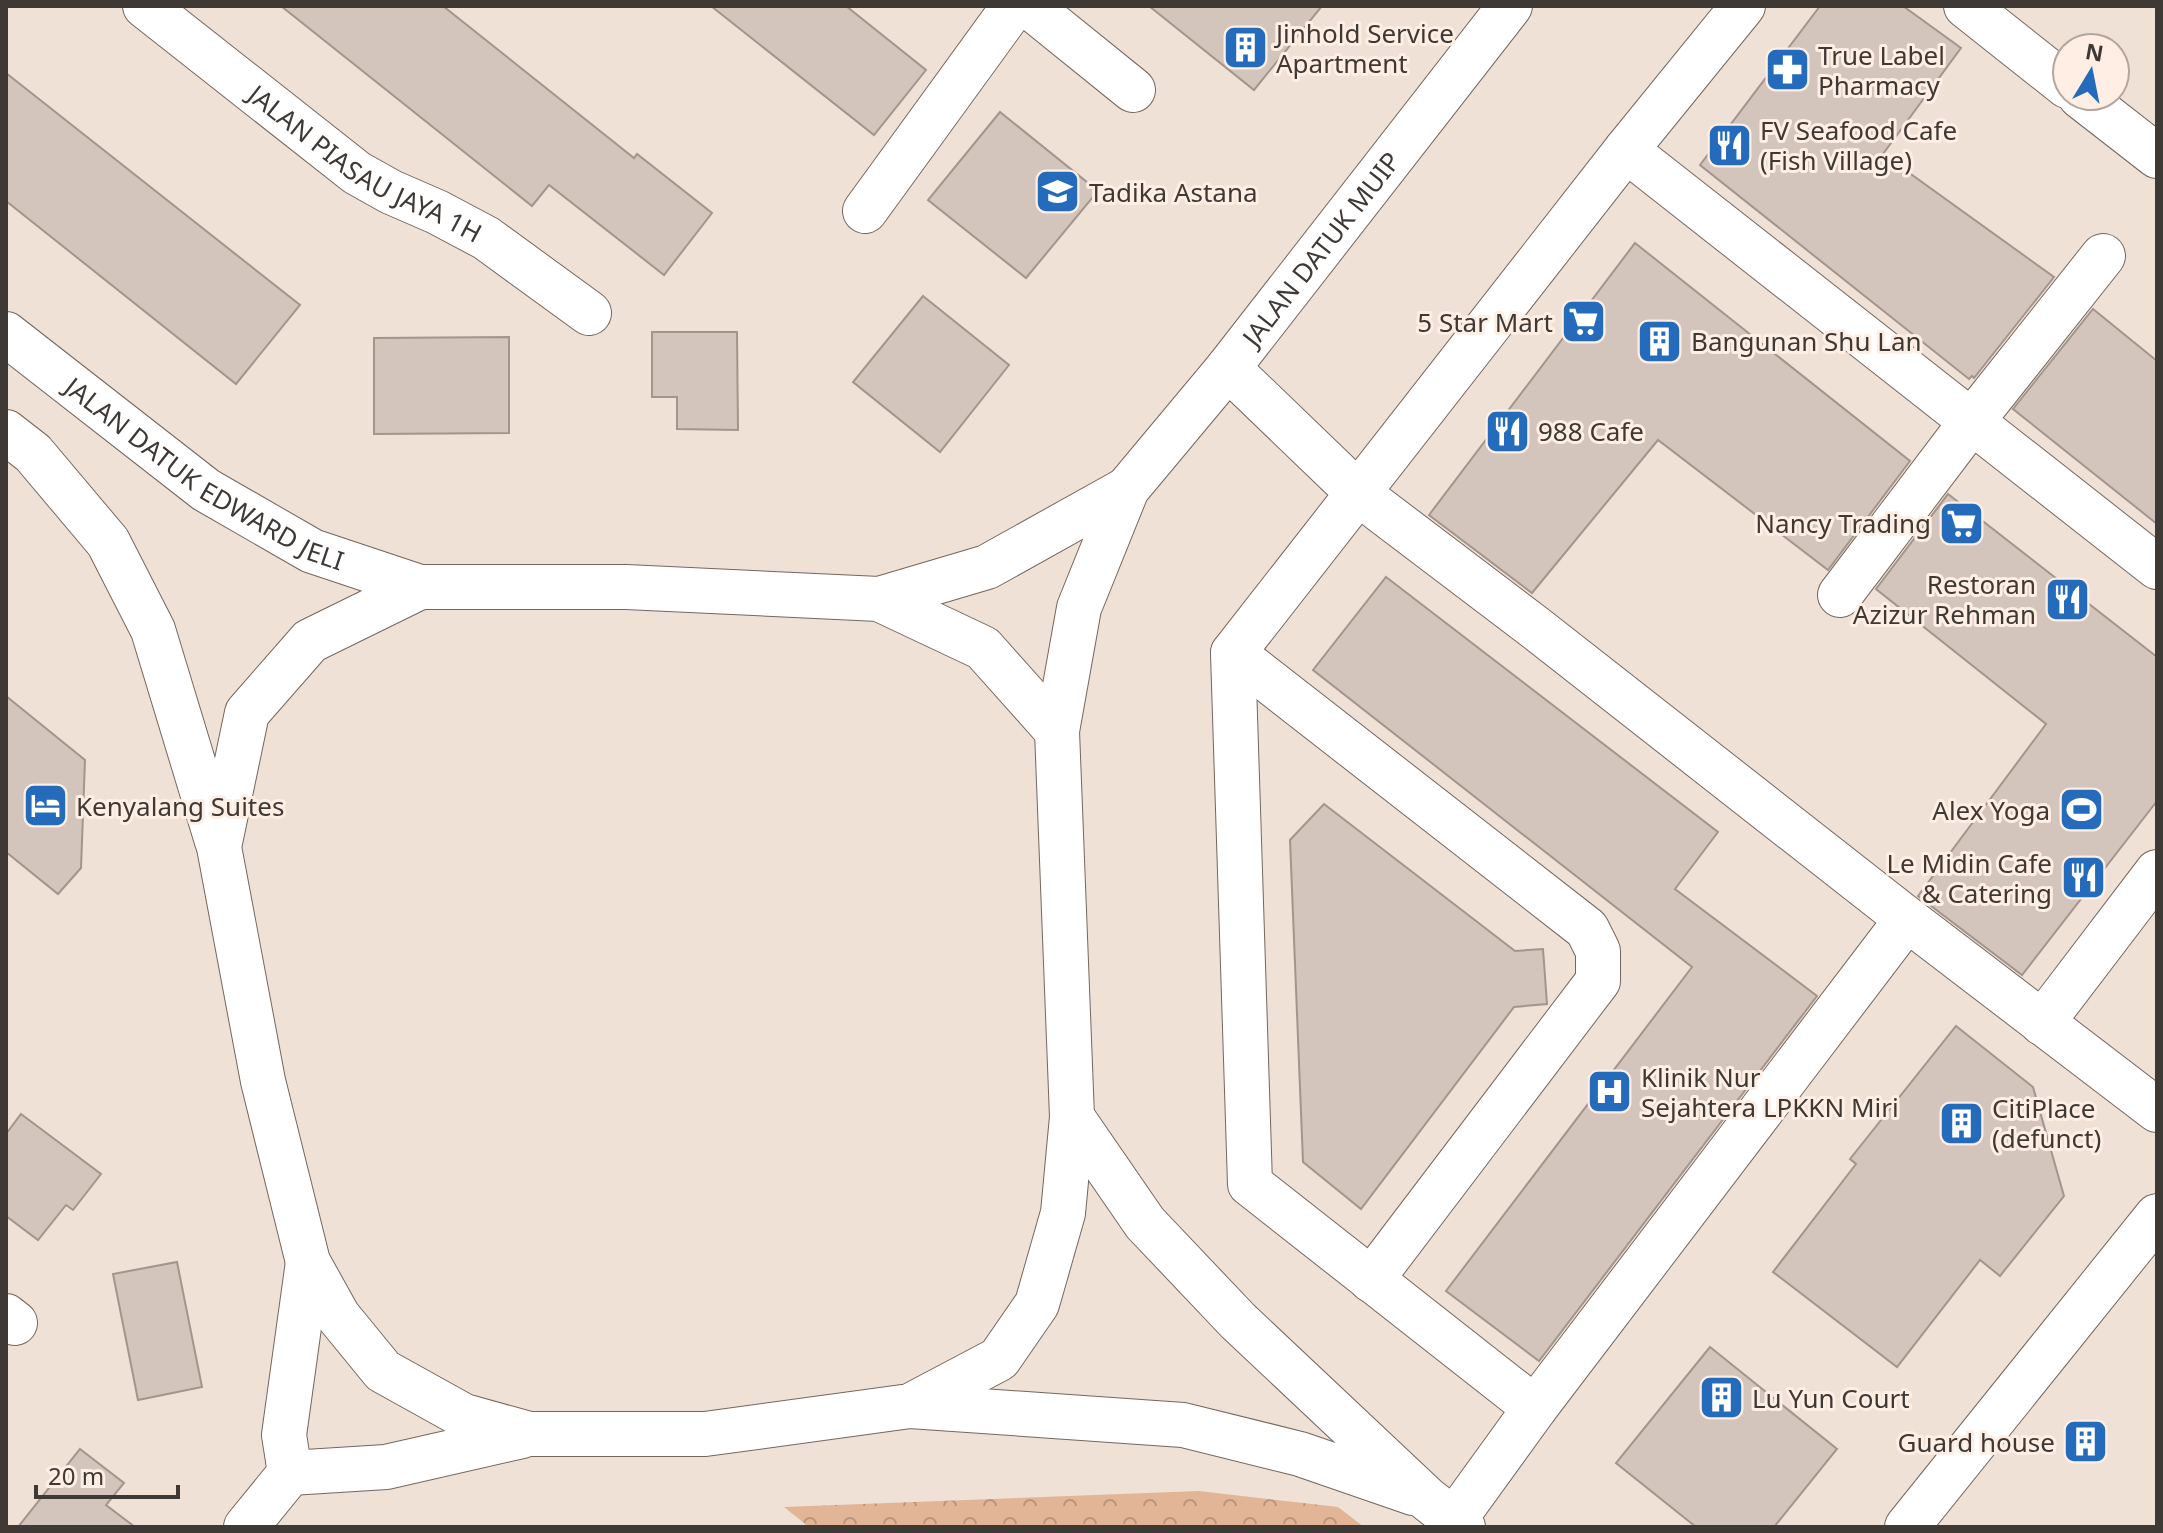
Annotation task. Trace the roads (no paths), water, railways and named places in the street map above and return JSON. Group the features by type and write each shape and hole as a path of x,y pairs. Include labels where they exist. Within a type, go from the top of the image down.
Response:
{"street":[{"name":"JALAN PIASAU JAYA 1H","path":"145,6 357,173 486,238 589,313"},
{"path":"865,211 1014,6"},
{"path":"1029,6 1133,90"},
{"name":"JALAN DATUK MUIP","path":"1127,489 1228,368 1510,6"},
{"path":"1535,1408 1250,1184 1233,653 1626,150 1743,6"},
{"path":"1966,6 2051,73"},
{"path":"2101,112 2157,156"},
{"path":"1626,150 2157,567"},
{"path":"1840,595 2103,256"},
{"name":"JALAN DATUK EDWARD JELI","path":"6,334 206,490 312,551 420,587"},
{"path":"1228,368 1359,494 1534,626 1907,919 2157,1110"},
{"path":"6,432 33,453 108,542 153,630 219,847 263,1081 308,1262 338,1316 383,1371 464,1416 529,1434"},
{"path":"219,847 247,713 310,641 420,587 626,587 879,599 987,567 1127,489"},
{"path":"910,1406 999,1359 1037,1304 1063,1213 1072,1117 1057,731 1079,608 1127,489"},
{"path":"879,599 983,648 1057,731"},
{"path":"1233,653 1587,929 1598,951 1598,981 1371,1280"},
{"path":"2042,1023 2157,872"},
{"path":"1448,1515 1535,1408 1907,919"},
{"path":"1072,1117 1145,1223 1238,1321 1448,1515"},
{"path":"1907,1527 2157,1216"},
{"path":"290,1473 284,1435 308,1262"},
{"path":"246,1527 290,1473 386,1467 529,1434 705,1434 910,1406 1183,1425 1300,1454 1448,1515"}],"place":[{"name":"Jinhold Service Apartment","path":"1245,48"},
{"name":"True Label Pharmacy","path":"1787,70"},
{"name":"FV Seafood Cafe (Fish Village)","path":"1729,145"},
{"name":"Tadika Astana","path":"1058,192"},
{"name":"5 Star Mart","path":"1584,322"},
{"name":"Bangunan Shu Lan","path":"1660,341"},
{"name":"988 Cafe","path":"1507,431"},
{"name":"Nancy Trading","path":"1962,523"},
{"name":"Restoran Azizur Rehman","path":"2067,599"},
{"name":"Kenyalang Suites","path":"45,806"},
{"name":"Alex Yoga","path":"2081,810"},
{"name":"Le Midin Cafe & Catering","path":"2083,878"},
{"name":"Klinik Nur Sejahtera LPKKN Miri","path":"1610,1092"},
{"name":"CitiPlace (defunct)","path":"1961,1123"},
{"name":"Lu Yun Court","path":"1721,1398"},
{"name":"Guard house","path":"2086,1442"}]}
